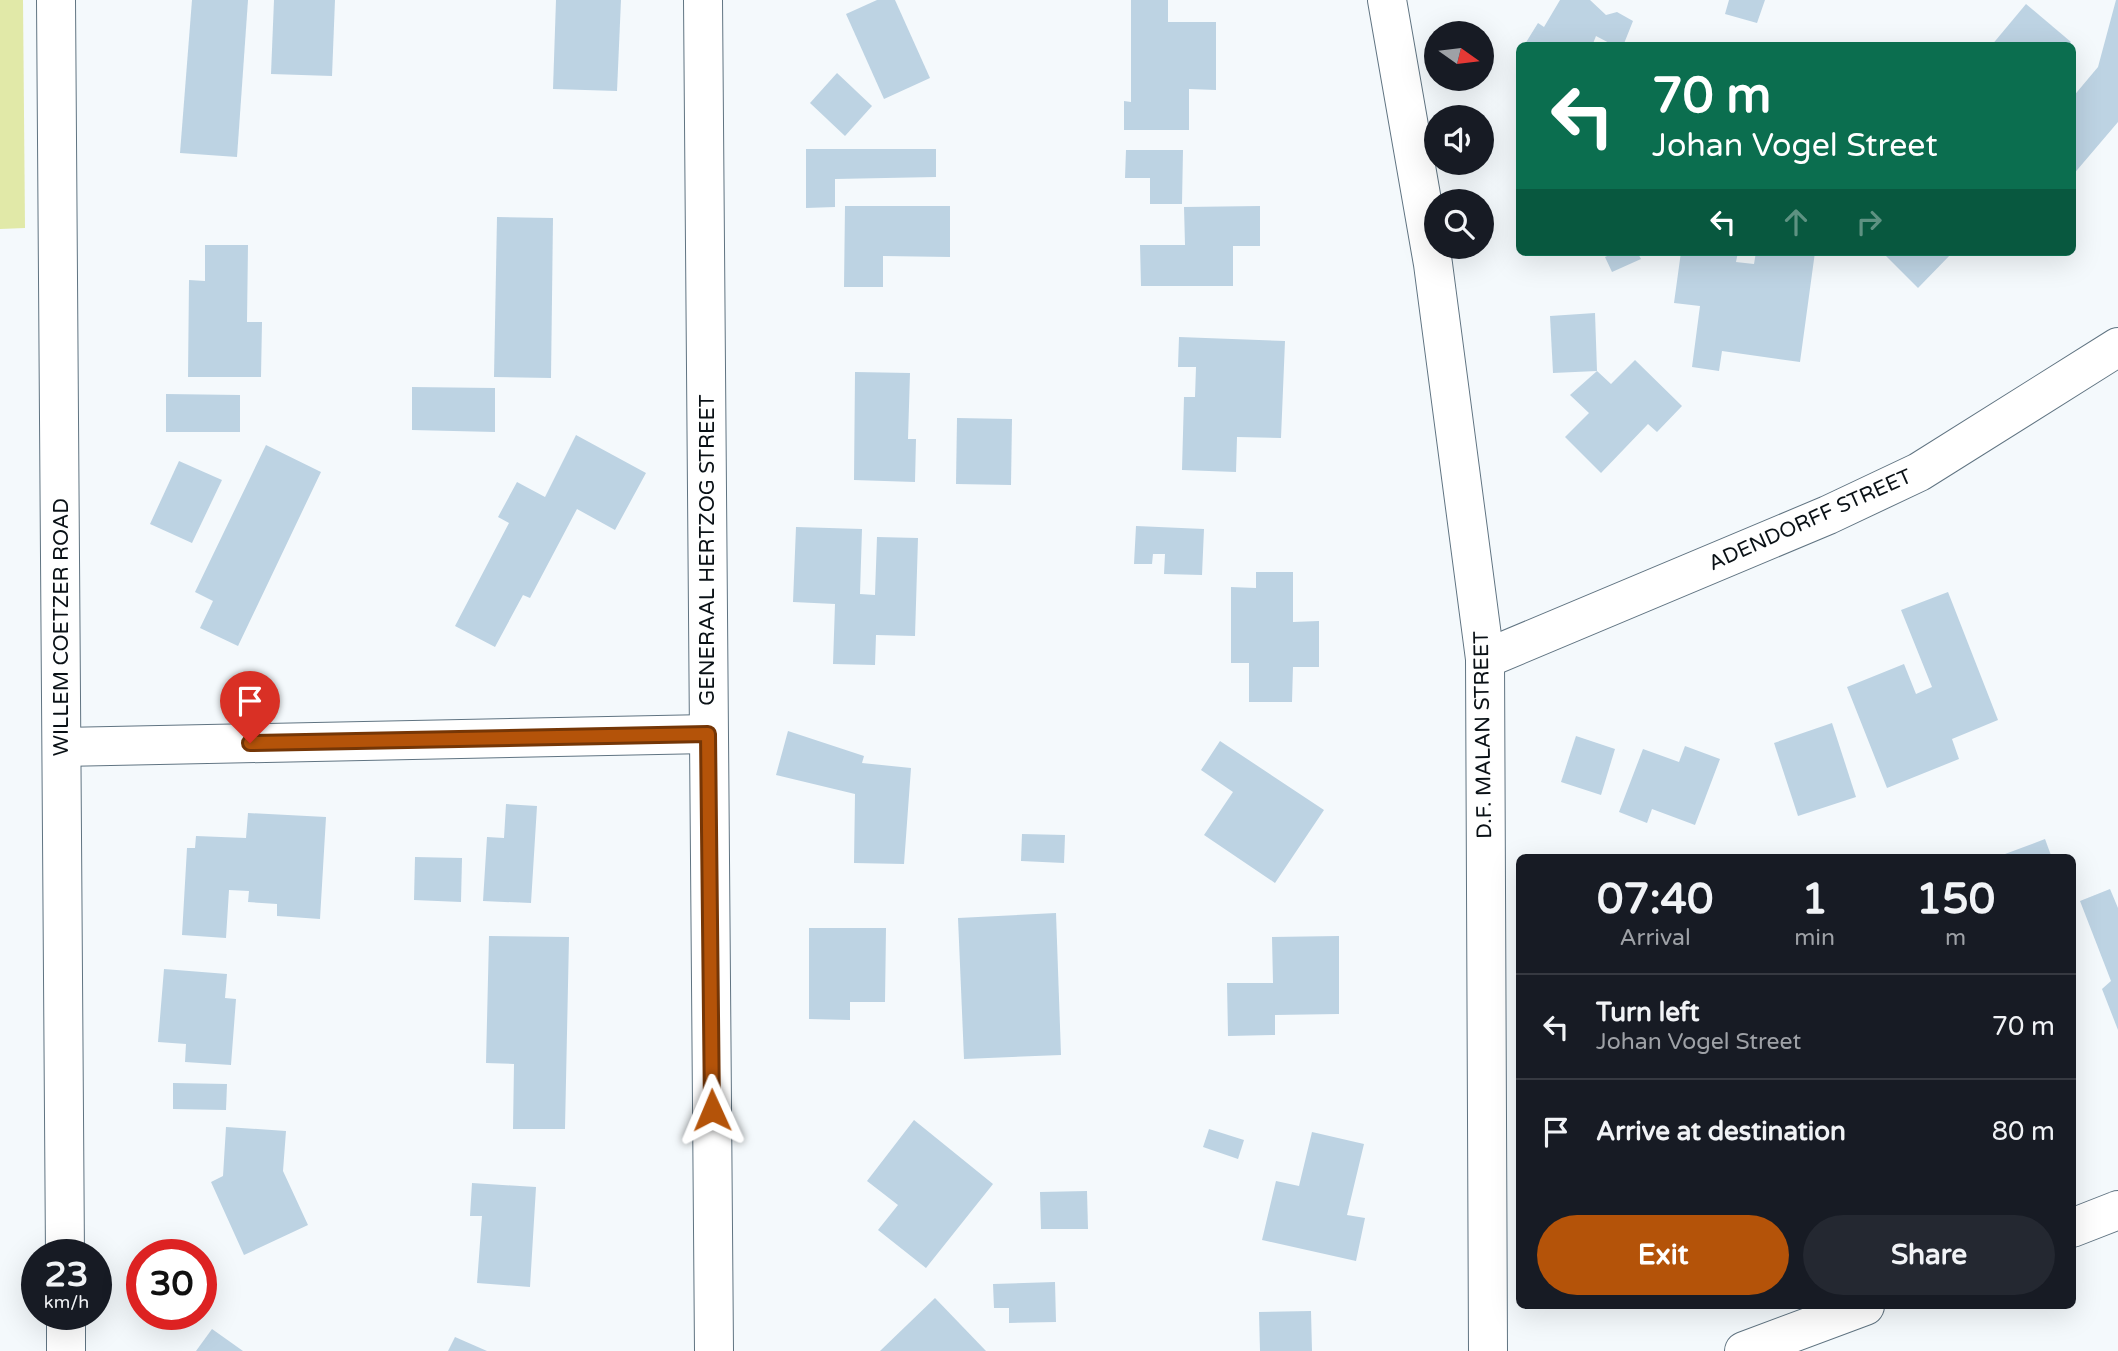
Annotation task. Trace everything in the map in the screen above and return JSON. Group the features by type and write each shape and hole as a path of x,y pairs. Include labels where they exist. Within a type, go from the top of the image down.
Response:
{"street":[{"name":"WILLEM COETZER ROAD","path":"56,0 65,1239"},
{"name":"GENERAAL HERTZOG STREET","path":"703,0 713,1351"},
{"name":"D.F. MALAN STREET","path":"1387,0 1433,264 1485,659 1488,1351"},
{"name":"ADENDORFF STREET","path":"1485,659 1829,515 1919,472 2118,347"},
{"path":"62,747 708,734"},
{"path":"2076,1226 2118,1210"},
{"path":"1744,1351 1857,1309"},
{"path":"66,1330 66,1351"}],"green space":[{"path":"0,0 23,0 25,228 0,229"}],"building":[{"path":"192,0 248,0 237,157 180,153"},
{"path":"274,0 335,0 332,76 271,74"},
{"path":"556,0 621,0 617,91 553,89"},
{"path":"877,0 895,0 930,78 884,99 846,14"},
{"path":"1131,0 1168,0 1168,22 1216,22 1216,90 1189,89 1189,130 1124,130 1124,101 1131,102"},
{"path":"1560,0 1590,0 1606,15 1617,12 1633,21 1625,42 1607,42 1596,36 1594,42 1526,42 1538,23 1544,27"},
{"path":"1729,0 1765,0 1757,23 1725,14"},
{"path":"2118,0 2118,122 2076,171 2076,93 2098,67"},
{"path":"2026,4 2071,42 1994,42"},
{"path":"837,73 872,106 845,136 810,103"},
{"path":"806,149 936,149 936,177 835,179 835,207 806,208"},
{"path":"1126,150 1183,150 1182,204 1150,204 1150,178 1125,178"},
{"path":"845,206 950,206 950,257 883,256 883,287 844,287"},
{"path":"1260,206 1260,246 1233,246 1233,286 1141,286 1140,245 1185,245 1184,207"},
{"path":"497,217 553,218 551,378 494,377"},
{"path":"205,245 248,245 247,322 262,322 261,377 188,377 189,280 205,281"},
{"path":"1639,256 1641,259 1612,272 1605,257"},
{"path":"1680,256 1737,256 1736,262 1754,264 1755,256 1814,256 1800,362 1722,351 1719,371 1692,367 1700,306 1674,303"},
{"path":"1886,256 1949,256 1918,288"},
{"path":"1595,313 1597,371 1553,373 1550,316"},
{"path":"1179,337 1285,341 1281,438 1237,437 1236,472 1182,470 1184,397 1195,397 1196,367 1178,367"},
{"path":"1635,360 1682,406 1657,432 1648,424 1601,473 1565,437 1589,413 1570,395 1597,371 1611,384"},
{"path":"855,372 910,373 908,439 916,439 915,482 854,480"},
{"path":"412,387 495,388 495,432 412,430"},
{"path":"166,394 240,395 240,432 166,432"},
{"path":"957,418 1012,419 1011,485 956,484"},
{"path":"576,435 646,473 615,530 577,509 530,598 523,595 495,647 455,626 509,523 498,517 517,482 545,497"},
{"path":"266,445 321,472 238,646 200,628 213,601 195,592"},
{"path":"179,461 222,480 192,543 150,524"},
{"path":"1136,526 1204,529 1202,575 1164,574 1165,554 1153,554 1152,564 1134,564"},
{"path":"796,527 862,529 860,594 875,595 877,537 918,538 915,636 876,635 875,665 833,664 835,604 793,602"},
{"path":"1256,572 1293,572 1293,622 1319,621 1319,667 1293,667 1292,702 1249,702 1249,663 1231,663 1231,587 1256,588"},
{"path":"1948,592 1998,720 1952,739 1959,759 1887,788 1847,687 1904,664 1916,694 1932,687 1901,610"},
{"path":"1832,723 1856,797 1798,816 1774,743"},
{"path":"788,731 864,756 862,763 911,768 904,864 854,863 855,794 776,775"},
{"path":"1576,736 1615,749 1601,795 1561,782"},
{"path":"1220,741 1324,810 1275,883 1204,835 1233,792 1201,770"},
{"path":"1685,746 1720,759 1695,825 1652,809 1647,823 1619,812 1643,749 1679,762"},
{"path":"506,804 537,806 531,903 483,901 487,837 504,838"},
{"path":"248,813 326,817 320,919 277,916 277,904 248,902 249,891 229,890 226,938 182,935 187,848 195,848 196,836 246,838"},
{"path":"1022,834 1065,835 1064,863 1021,861"},
{"path":"2045,839 2051,854 2005,854"},
{"path":"415,857 462,858 461,902 414,900"},
{"path":"2110,889 2118,908 2118,1030 2102,989 2111,981 2080,901"},
{"path":"1056,913 1061,1055 964,1059 958,918"},
{"path":"809,928 886,928 885,1002 850,1002 850,1020 809,1019"},
{"path":"489,936 569,937 565,1129 513,1129 514,1064 486,1063"},
{"path":"1339,936 1339,1014 1275,1015 1275,1035 1228,1036 1227,983 1273,983 1272,937"},
{"path":"164,969 227,974 225,998 236,999 231,1065 185,1062 186,1044 158,1042"},
{"path":"173,1083 227,1084 226,1110 173,1109"},
{"path":"914,1120 993,1184 926,1268 878,1230 898,1205 867,1181"},
{"path":"226,1127 286,1131 283,1171 308,1225 244,1255 211,1182 223,1176"},
{"path":"1209,1129 1244,1140 1238,1159 1203,1147"},
{"path":"1312,1132 1364,1144 1347,1215 1365,1218 1356,1261 1262,1240 1276,1181 1299,1186"},
{"path":"472,1183 536,1187 530,1287 477,1283 482,1216 470,1216"},
{"path":"1087,1191 1088,1229 1041,1229 1040,1192"},
{"path":"1055,1282 1056,1322 1009,1323 1009,1308 994,1308 993,1284"},
{"path":"935,1298 986,1351 880,1351"},
{"path":"1311,1311 1312,1351 1260,1351 1259,1312"},
{"path":"213,1330 243,1351 196,1351"},
{"path":"455,1337 487,1351 448,1351"}],"route":[{"path":"250,743 708,734 712,1110"}]}
